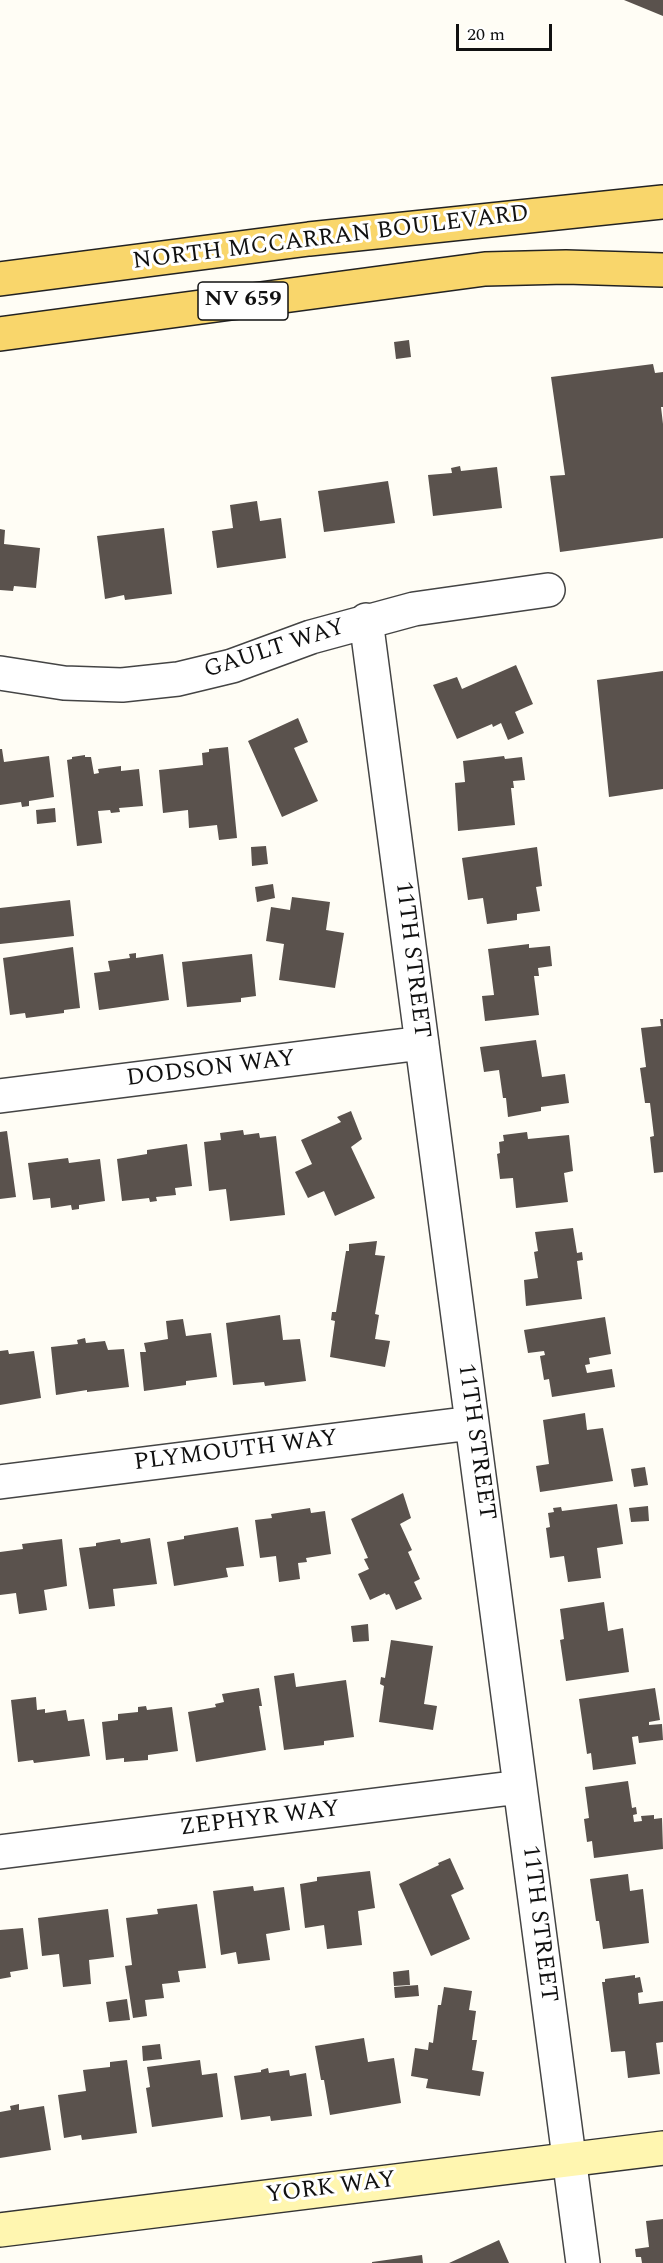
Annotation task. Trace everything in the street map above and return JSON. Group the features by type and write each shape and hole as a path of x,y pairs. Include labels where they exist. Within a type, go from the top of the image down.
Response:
{"main road":[{"name":"NORTH MCCARRAN BOULEVARD","path":"0,279 309,239 663,202"},
{"name":"NORTH MCCARRAN BOULEVARD","path":"0,334 485,268 566,267 663,270"}],"street":[{"name":"GAULT WAY","path":"0,673 64,683 122,685 178,680 232,666 366,620 414,609 548,590"},
{"name":"11TH STREET","path":"366,620 583,2263"},
{"name":"DODSON WAY","path":"0,1096 422,1043"},
{"name":"PLYMOUTH WAY","path":"0,1482 472,1423"},
{"name":"ZEPHYR WAY","path":"0,1852 520,1787"},
{"name":"YORK WAY","path":"0,2230 663,2148"}],"building":[{"path":"624,0 663,0 663,16"},
{"path":"409,340 411,357 396,359 394,342"},
{"path":"653,364 655,373 663,372 663,407 661,407 663,538 560,552 550,476 565,475 551,377"},
{"path":"460,466 461,471 497,467 502,508 433,516 428,475 452,473 451,468"},
{"path":"388,481 395,523 324,532 318,491"},
{"path":"257,501 260,521 281,518 286,558 217,568 212,531 233,528 230,505"},
{"path":"164,528 172,594 125,600 124,595 105,599 97,536"},
{"path":"0,529 5,530 4,544 40,548 36,588 14,586 13,591 0,590"},
{"path":"516,665 533,704 515,712 524,733 508,740 501,723 493,727 492,724 457,739 433,685 457,677 462,689"},
{"path":"663,671 663,789 609,797 597,680"},
{"path":"298,718 308,742 294,748 318,801 282,817 248,741"},
{"path":"228,747 237,838 219,840 217,825 189,828 188,810 163,813 159,770 203,765 202,753 209,752 209,749"},
{"path":"0,749 2,749 4,762 49,756 54,797 29,801 29,806 22,807 21,802 0,805"},
{"path":"85,755 85,757 91,757 94,774 99,773 98,769 121,766 121,771 139,769 143,806 119,808 120,812 111,813 110,810 98,811 102,843 77,846 67,760"},
{"path":"504,756 505,759 522,757 525,780 513,781 514,788 511,788 515,825 458,831 455,783 465,782 463,761"},
{"path":"55,808 56,822 37,824 36,810"},
{"path":"266,846 268,864 252,866 251,847"},
{"path":"537,847 542,886 536,887 540,911 517,914 517,920 487,924 483,898 468,900 462,858"},
{"path":"273,884 275,898 257,902 255,887"},
{"path":"292,897 330,902 326,930 344,933 335,988 279,980 284,944 266,941 271,907 290,910"},
{"path":"70,900 74,936 0,944 0,908"},
{"path":"529,944 529,948 550,946 552,966 538,968 539,976 534,976 539,1015 485,1021 482,996 494,995 488,949"},
{"path":"73,947 80,1008 64,1010 64,1013 26,1018 25,1013 10,1015 3,958"},
{"path":"136,953 136,958 163,954 169,1000 99,1010 94,973 110,971 108,961 130,958 129,954"},
{"path":"252,954 256,996 241,998 241,1002 187,1007 182,962"},
{"path":"660,1019 663,1019 663,1172 654,1173 650,1137 654,1136 650,1103 645,1103 640,1068 646,1067 641,1028 661,1026"},
{"path":"536,1040 542,1077 565,1074 569,1103 541,1107 541,1111 508,1117 499,1070 484,1072 480,1047"},
{"path":"351,1111 362,1139 351,1147 375,1198 335,1216 324,1191 308,1198 295,1172 312,1164 301,1140 341,1122 337,1117"},
{"path":"243,1130 244,1135 259,1133 260,1138 276,1136 285,1215 230,1221 226,1189 209,1191 204,1142 221,1140 220,1133"},
{"path":"7,1131 16,1197 0,1199 0,1132"},
{"path":"527,1132 528,1139 569,1135 573,1171 564,1173 568,1202 516,1208 513,1178 500,1179 497,1154 500,1153 499,1142 504,1141 503,1135"},
{"path":"187,1144 192,1186 175,1188 176,1195 156,1197 157,1201 150,1202 149,1198 122,1201 117,1159 147,1154 147,1150"},
{"path":"68,1158 69,1163 100,1159 105,1201 79,1205 79,1209 72,1210 71,1205 51,1208 50,1198 33,1200 28,1163"},
{"path":"573,1228 577,1253 582,1252 583,1260 577,1261 582,1299 526,1306 524,1280 538,1278 534,1252 538,1251 535,1232"},
{"path":"377,1241 375,1255 385,1256 375,1314 379,1315 375,1339 390,1341 385,1367 330,1357 335,1321 331,1320 332,1312 336,1312 346,1251 349,1251 349,1244"},
{"path":"280,1315 283,1340 300,1339 306,1381 265,1386 264,1382 233,1385 226,1323"},
{"path":"605,1317 611,1354 589,1358 590,1364 585,1365 587,1373 612,1369 615,1387 552,1397 549,1379 544,1380 540,1356 545,1355 544,1351 528,1353 524,1330"},
{"path":"183,1319 186,1336 211,1333 217,1377 186,1381 186,1385 144,1391 140,1352 146,1352 144,1343 168,1339 166,1321"},
{"path":"85,1338 86,1343 105,1341 108,1350 124,1349 129,1387 56,1395 51,1347 78,1344 77,1340"},
{"path":"8,1350 9,1354 34,1351 41,1398 0,1405 0,1351"},
{"path":"585,1413 587,1430 603,1428 613,1481 540,1492 536,1466 549,1464 543,1420"},
{"path":"645,1467 648,1485 634,1487 631,1469"},
{"path":"403,1493 411,1518 400,1524 412,1550 408,1552 420,1579 414,1582 422,1599 396,1610 389,1594 385,1593 370,1600 358,1574 369,1569 364,1559 368,1558 351,1519"},
{"path":"617,1504 623,1544 597,1548 601,1578 568,1582 564,1556 550,1558 546,1528 550,1527 548,1513 554,1512 553,1508 561,1507 562,1511"},
{"path":"648,1506 649,1521 631,1522 629,1508"},
{"path":"310,1508 311,1513 325,1511 331,1554 306,1558 307,1562 298,1563 300,1579 279,1582 276,1556 260,1558 255,1520 272,1518 271,1514"},
{"path":"238,1527 244,1566 226,1568 228,1577 174,1586 167,1542 184,1539 184,1536"},
{"path":"150,1538 157,1584 113,1589 115,1606 89,1609 79,1548 120,1539 121,1543"},
{"path":"62,1539 67,1586 44,1590 47,1610 19,1614 16,1593 0,1595 0,1552 23,1549 22,1544"},
{"path":"604,1602 608,1631 623,1628 629,1672 566,1681 560,1640 564,1639 560,1609"},
{"path":"368,1624 369,1641 353,1642 351,1626"},
{"path":"391,1640 433,1646 424,1704 437,1706 433,1730 379,1722 384,1686 380,1684 381,1677 385,1678"},
{"path":"294,1673 296,1687 346,1680 354,1737 324,1741 324,1745 284,1750 274,1676"},
{"path":"259,1688 262,1706 259,1706 266,1750 196,1762 188,1712 216,1707 215,1704 224,1702 222,1694"},
{"path":"655,1688 660,1720 649,1722 649,1725 662,1724 663,1740 639,1743 638,1736 632,1737 636,1764 593,1770 591,1753 587,1754 579,1699"},
{"path":"36,1697 37,1710 45,1709 45,1713 66,1710 68,1721 84,1719 90,1756 34,1763 33,1760 18,1762 11,1700"},
{"path":"146,1706 147,1710 172,1707 178,1751 148,1755 148,1760 124,1762 124,1758 106,1760 102,1722 118,1720 118,1714 138,1712 138,1707"},
{"path":"628,1781 632,1808 636,1807 637,1814 633,1815 634,1822 642,1821 641,1816 654,1815 654,1819 662,1818 663,1849 594,1858 592,1841 587,1842 584,1819 589,1818 585,1787"},
{"path":"450,1858 464,1889 451,1895 470,1939 431,1956 399,1884"},
{"path":"370,1871 375,1908 358,1911 362,1945 327,1949 324,1925 305,1928 300,1884 317,1881 317,1877"},
{"path":"628,1874 630,1891 643,1889 649,1943 603,1949 590,1879"},
{"path":"253,1886 254,1891 284,1887 290,1930 266,1934 270,1960 238,1964 236,1952 221,1955 213,1891"},
{"path":"197,1904 206,1968 178,1971 180,1982 162,1984 164,1998 145,2000 147,2016 133,2018 125,1966 132,1965 126,1918 158,1914 157,1909"},
{"path":"108,1909 114,1957 89,1960 91,1984 63,1987 59,1954 42,1956 38,1918"},
{"path":"23,1928 28,1969 10,1972 11,1977 0,1979 0,1930"},
{"path":"409,1970 410,1985 394,1986 393,1972"},
{"path":"635,1975 635,1978 640,1977 643,1992 638,1993 639,2004 663,2001 663,2042 656,2043 660,2074 628,2078 625,2051 611,2052 602,1982 605,1982 605,1979"},
{"path":"418,1985 419,1996 395,1998 394,1987"},
{"path":"444,1987 472,1991 469,2010 476,2011 472,2040 477,2040 472,2070 484,2072 480,2096 426,2088 428,2079 411,2076 415,2048 428,2050 429,2042 433,2043 438,2005 441,2005"},
{"path":"127,1999 130,2020 109,2022 106,2002"},
{"path":"364,2038 368,2062 394,2058 401,2103 330,2115 315,2046"},
{"path":"160,2044 162,2059 143,2061 142,2046"},
{"path":"127,2060 137,2133 82,2140 81,2135 64,2138 58,2095 86,2091 83,2070 110,2067 110,2062"},
{"path":"200,2060 202,2075 217,2073 223,2117 152,2127 146,2088 150,2087 147,2067"},
{"path":"268,2068 269,2073 289,2070 290,2076 306,2073 312,2116 271,2121 270,2116 241,2120 234,2076 261,2072"},
{"path":"19,2104 19,2110 44,2106 51,2150 0,2158 0,2112 11,2110 10,2106"},
{"path":"663,2219 663,2263 642,2263 641,2257 636,2257 635,2249 649,2247 646,2221"},
{"path":"499,2240 509,2263 449,2263 471,2253"},
{"path":"422,2255 423,2263 372,2263 372,2262"}]}
